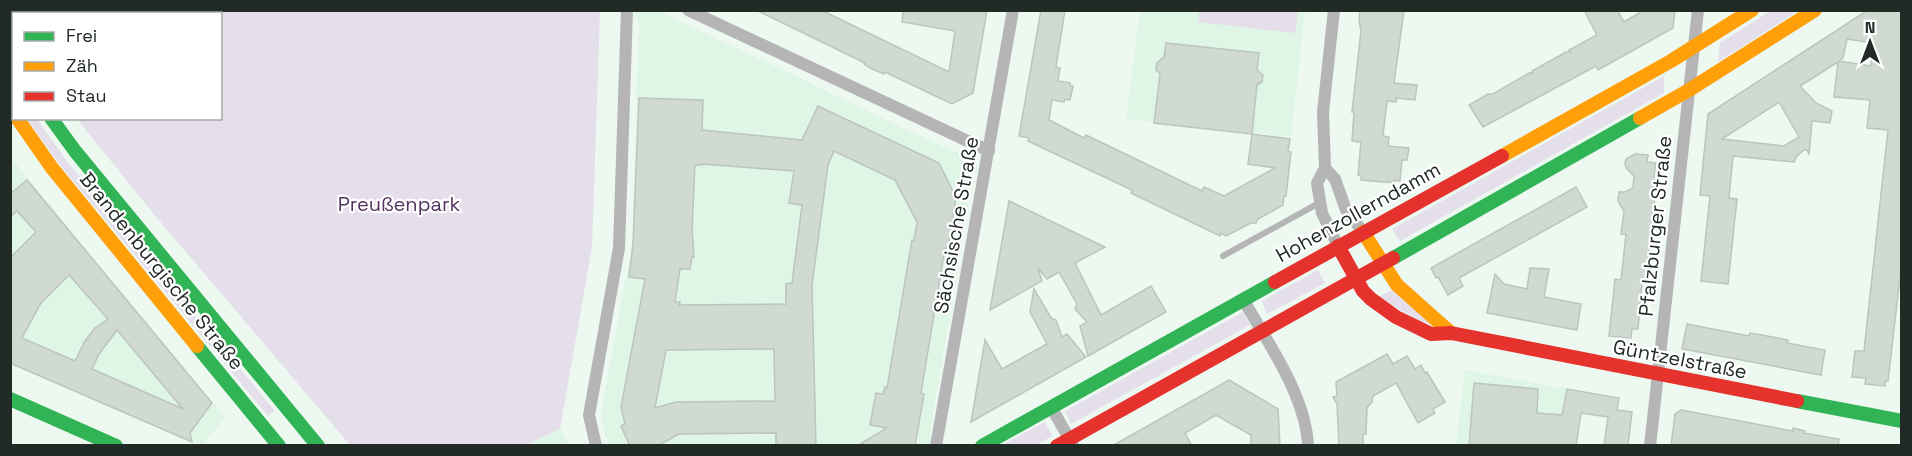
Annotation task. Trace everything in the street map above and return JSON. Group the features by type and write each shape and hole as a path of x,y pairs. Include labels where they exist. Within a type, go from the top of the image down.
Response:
{"main road":[{"name":"Hohenzollerndamm","path":"982,446 1694,48 1752,10"},
{"path":"1066,443 1689,90 1815,10"},
{"name":"Brandenburgische Straße","path":"18,120 52,168 279,446"},
{"name":"Brandenburgische Straße","path":"52,120 75,151 318,446"},
{"path":"1363,232 1403,292 1438,318 1451,333"},
{"name":"Güntzelstraße","path":"1338,246 1371,299 1396,317 1431,334 1451,333 1902,421"},
{"path":"10,399 116,446"},
{"path":"287,446 306,432"}],"street":[{"path":"596,446 591,428 591,405 619,248 627,10"},
{"path":"688,10 988,152"},
{"name":"Sächsische Straße","path":"936,446 1013,10"},
{"path":"1335,10 1323,111 1324,168 1317,183 1319,203 1338,246"},
{"name":"Pfalzburger Straße","path":"1650,446 1698,10"},
{"path":"1324,168 1335,179 1346,210 1363,232"},
{"path":"1243,299 1289,381 1308,434 1308,446"},
{"path":"1051,407 1066,443"}],"lane":[{"path":"1223,256 1319,203"}],"shaded area":[{"path":"634,11 659,11 954,152 961,150 974,158 978,170 973,175 930,433 932,437 930,445 611,446 605,435 601,413 632,245 639,22"},
{"path":"1140,11 1305,11 1291,137 1126,119"},
{"path":"10,157 225,417 203,445 11,363"},
{"path":"1465,370 1567,389 1558,445 1456,446"},
{"path":"560,429 568,445 526,446"}],"green space":[{"path":"1199,10 1298,11 1295,33 1198,22"},
{"name":"Preußenpark","path":"10,11 600,11 592,247 560,429 526,445 350,445 152,212 78,120 222,120 222,12 12,12 12,20"},
{"path":"1770,11 1798,11 1718,62 1720,43"},
{"path":"1664,76 1664,93 1400,241 1392,229"},
{"path":"28,120 38,120 66,160 275,411 268,416 60,165"},
{"path":"1318,270 1325,283 1267,314 1262,301"},
{"path":"1391,290 1436,324 1423,323 1379,297"},
{"path":"1243,312 1250,325 1071,424 1065,411"},
{"path":"1045,422 1053,436 1035,445 1002,445"}],"building":[{"path":"756,10 821,10 949,72 955,31 902,22 903,10 987,10 973,93 952,104 885,72 884,74 870,68 865,63"},
{"path":"1041,10 1065,10 1056,67 1060,68 1058,81 1070,83 1070,86 1073,86 1070,100 1065,99 1064,102 1052,100 1049,120 1084,138 1086,135 1202,191 1204,187 1224,196 1275,168 1248,164 1252,134 1290,139 1288,152 1291,152 1283,205 1258,219 1256,223 1251,223 1226,236 1221,233 1220,236 1131,193 1132,190 1028,141 1029,138 1019,136"},
{"path":"1360,10 1404,10 1394,83 1417,85 1415,100 1396,98 1396,102 1387,101 1383,136 1389,137 1388,146 1409,148 1407,160 1402,160 1400,181 1395,180 1395,183 1361,180 1361,176 1358,175 1361,142 1352,141 1354,112 1352,112 1361,31"},
{"path":"1584,10 1617,10 1624,22 1644,10 1675,10 1673,28 1598,70 1596,66 1483,127 1469,105 1533,73 1532,71 1597,35"},
{"path":"1868,10 1902,10 1902,260 1888,381 1885,381 1885,386 1865,384 1866,378 1852,377 1855,351 1864,351 1888,130 1867,128 1870,100 1834,97 1838,62 1800,86 1816,103 1832,111 1830,123 1812,121 1809,154 1807,150 1804,150 1794,162 1733,156 1729,198 1737,199 1728,284 1701,281 1710,196 1700,195 1708,114","holes":["1847,39 1873,43 1871,66 1839,61 1843,58","1779,102 1799,137 1784,146 1722,139"]},
{"path":"1166,43 1259,53 1257,70 1263,75 1262,82 1257,85 1252,134 1154,123 1160,74 1156,70 1157,63 1164,57"},
{"path":"639,98 703,100 702,130 802,140 818,106 939,163 956,197 948,248 945,248 921,393 924,394 915,446 857,446 887,428 870,425 876,393 883,394 885,387 887,388 917,222 895,180 834,151 828,165 812,285 816,446 776,446 776,433 679,434 657,446 630,446 621,426 625,424 621,407 645,279 629,277 633,244","holes":["695,165 794,171 789,203 802,205 792,283 786,284 786,304 679,305 680,302 675,302 680,269 690,269 692,257 694,257 692,229","774,349 775,401 676,402 655,408 666,350"]},
{"path":"1635,154 1648,155 1647,162 1656,163 1654,177 1657,177 1638,329 1632,329 1631,338 1609,336 1615,279 1621,280 1626,234 1621,234 1624,211 1618,201 1619,192 1633,188 1634,176 1626,168 1625,163 1626,159"},
{"path":"27,180 212,403 190,433 192,442 10,363 10,258 36,232 17,211 10,217 10,194","holes":["69,275 108,319 95,328 85,341 75,361 22,338 41,303","117,330 183,409 92,369 99,354"]},
{"path":"1576,187 1587,207 1459,278 1463,286 1448,295 1431,268"},
{"path":"1009,201 1105,247 1075,263 1101,315 1151,286 1166,312 1088,356 1080,326 1087,322 1075,309 1077,304 1059,272 1047,279 1038,268 1042,281 990,310"},
{"path":"1530,268 1549,269 1544,297 1581,304 1577,330 1487,313 1495,274 1504,284 1527,289"},
{"path":"1034,289 1051,318 1056,320 1062,337 1067,334 1086,357 971,422 985,340 1002,369 1047,344 1030,312"},
{"path":"1687,324 1749,336 1750,333 1762,335 1788,340 1787,343 1825,350 1821,375 1682,349"},
{"path":"1387,354 1393,364 1407,356 1415,369 1421,365 1445,402 1433,409 1435,413 1418,423 1396,383 1373,396 1367,408 1363,446 1339,446 1337,404 1333,397 1337,396 1336,382"},
{"path":"1229,380 1278,409 1280,446 1251,446 1251,435 1216,415 1185,433 1192,446 1112,446"},
{"path":"1474,383 1538,389 1537,413 1562,415 1567,389 1619,398 1617,410 1632,412 1628,446 1604,446 1608,417 1581,413 1576,446 1469,446"},
{"path":"1681,410 1793,431 1793,428 1805,431 1804,433 1839,439 1838,446 1671,446 1675,414"}],"traffic: fast":[{"path":"1393,258 1640,118"},
{"path":"52,120 75,151 318,446"},
{"path":"982,446 1275,282"},
{"path":"197,346 279,446"},
{"path":"10,399 116,446"},
{"path":"1797,401 1902,421"}],"traffic: slow":[{"path":"1502,156 1671,61 1752,10"},
{"path":"1640,118 1689,90 1815,10"},
{"path":"18,120 52,168 197,346"},
{"path":"1363,232 1397,285 1451,333"}],"traffic: jam":[{"path":"1275,282 1502,156"},
{"path":"1338,246 1363,291 1371,299 1396,317 1431,334 1451,333 1797,401"},
{"path":"1057,446 1393,258"}]}
